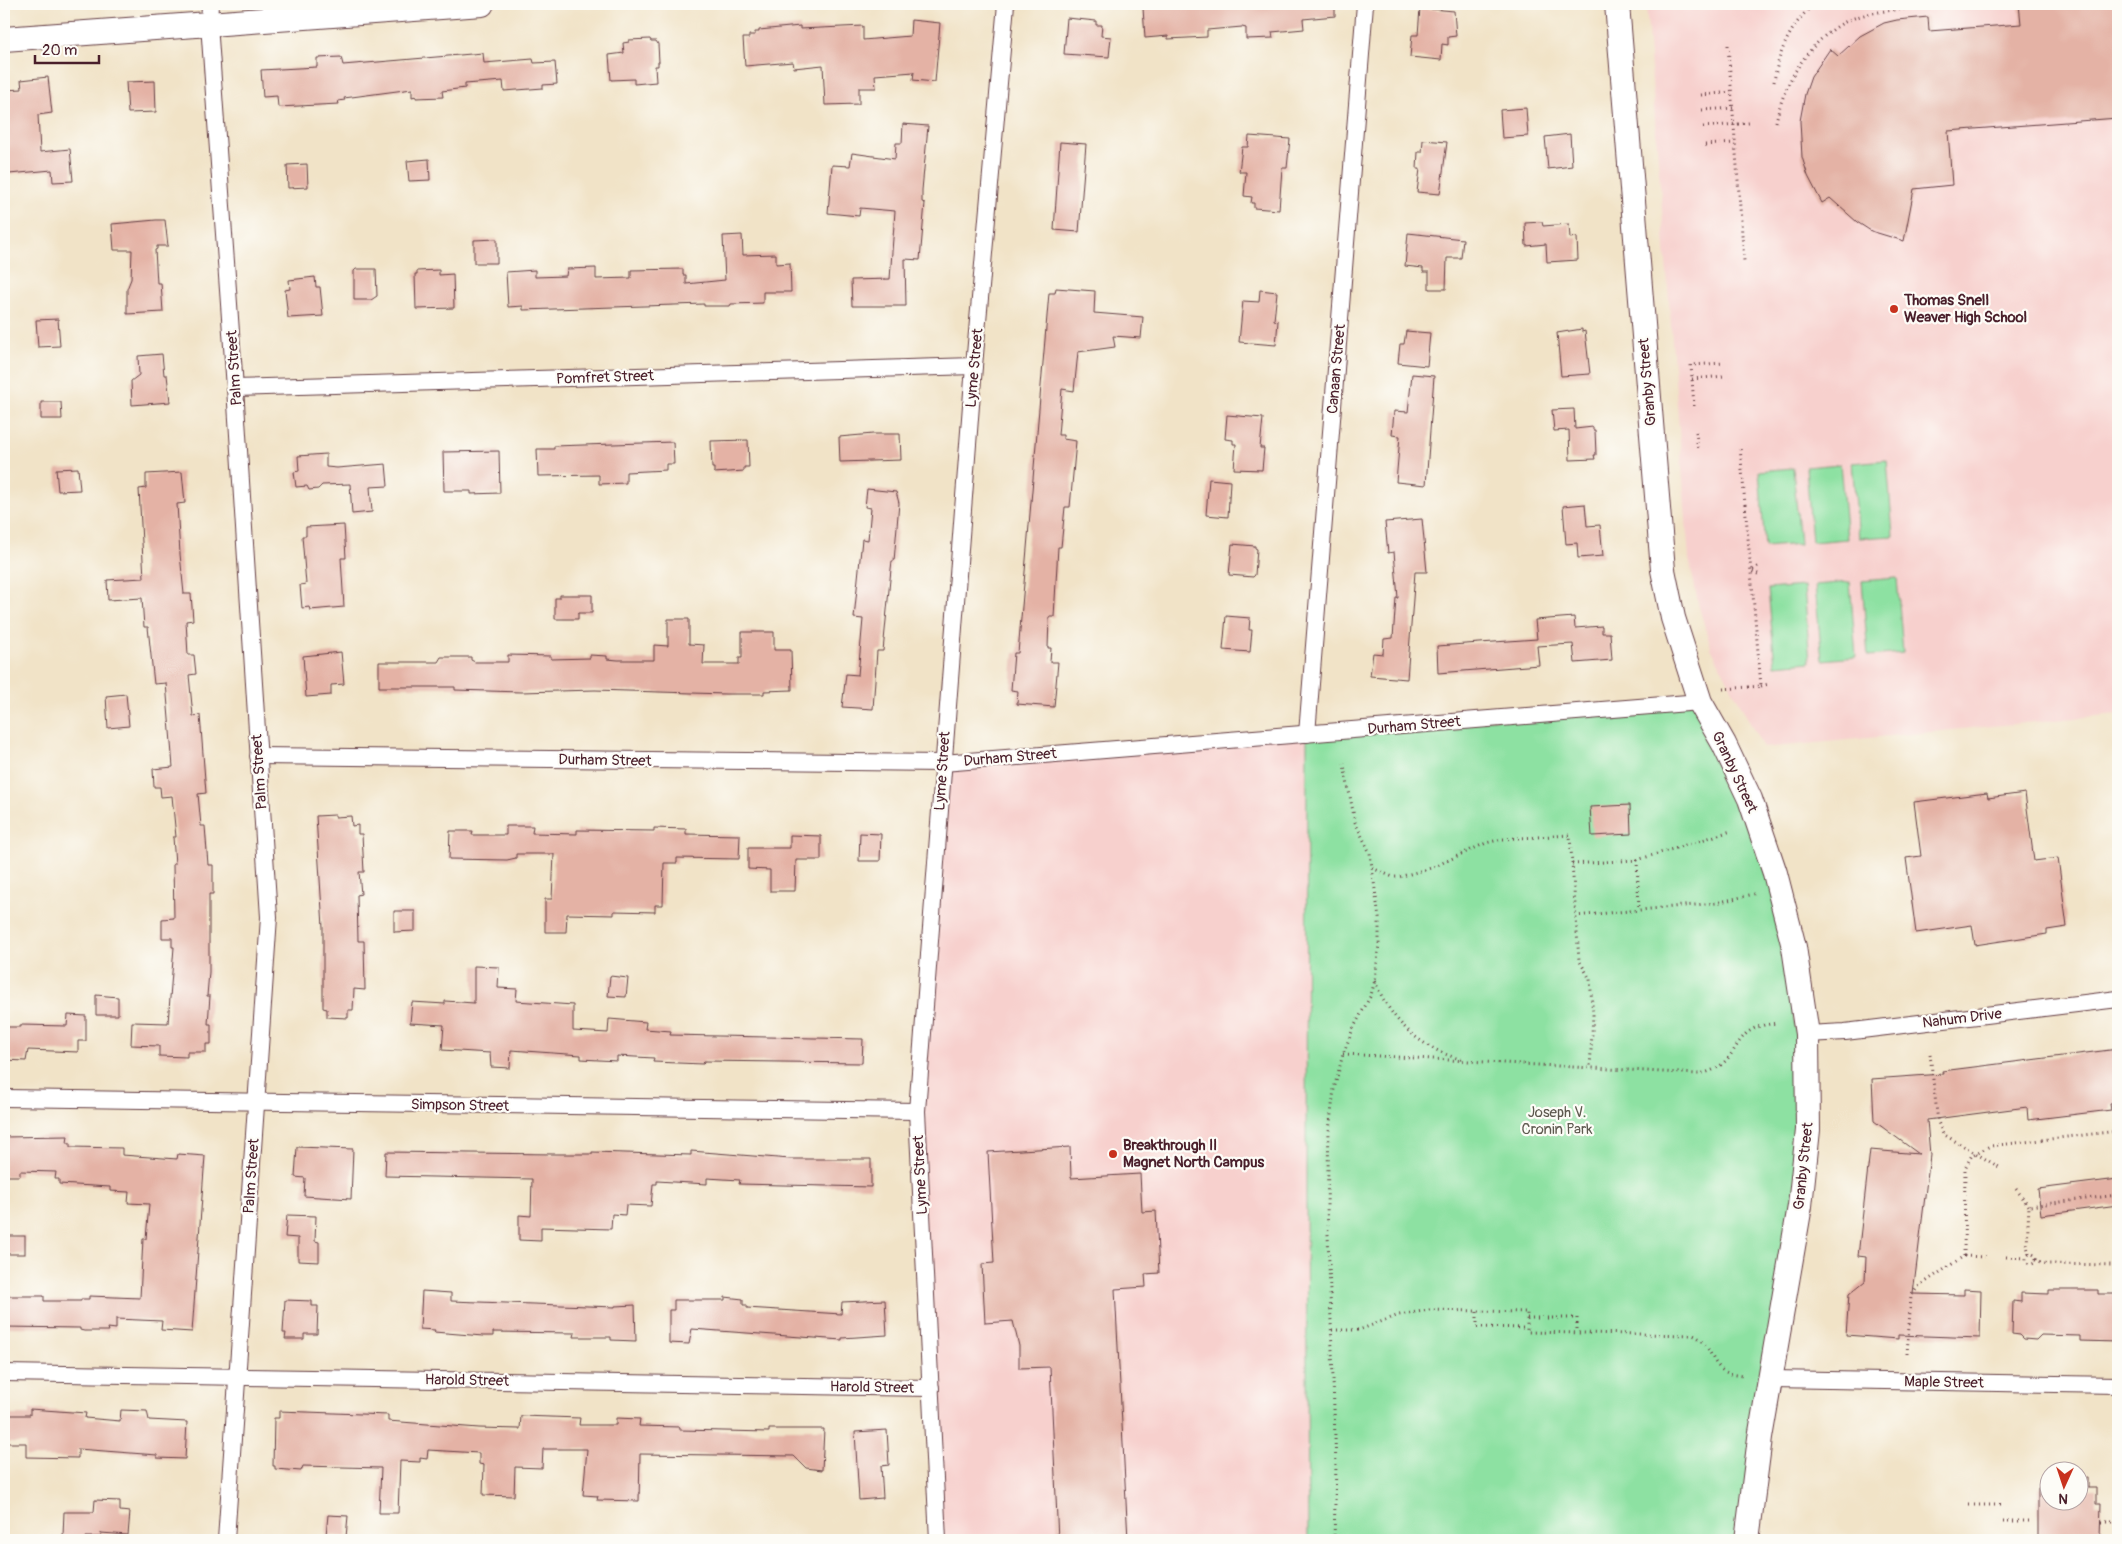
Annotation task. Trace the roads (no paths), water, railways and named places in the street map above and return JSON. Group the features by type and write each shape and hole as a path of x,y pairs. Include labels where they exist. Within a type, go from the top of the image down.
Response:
{"main road":[{"path":"4,39 209,14 482,4"},
{"name":"Granby Street","path":"1617,4 1663,570 1673,618 1700,702 1724,744 1750,799 1776,873 1794,948 1806,1034 1808,1130 1800,1206 1770,1379 1747,1540"}],"street":[{"name":"Lyme Street","path":"938,1540 917,1111 974,366 1006,4"},
{"name":"Canaan Street","path":"1307,734 1365,4"},
{"name":"Palm Street","path":"209,14 269,917 226,1540"},
{"name":"Pomfret Street","path":"235,388 974,366"},
{"name":"Durham Street","path":"258,756 943,763 1700,702"},
{"name":"Nahum Drive","path":"1806,1034 1854,1031 2118,999"},
{"name":"Simpson Street","path":"4,1098 917,1111"},
{"name":"Harold Street","path":"4,1374 238,1376 930,1388"},
{"name":"Maple Street","path":"1770,1379 2118,1385"}],"place":[{"name":"Thomas Snell Weaver High School","path":"1894,309"},
{"name":"Breakthrough II Magnet North Campus","path":"1113,1154"}],"park label":[{"name":"Joseph V. Cronin Park","path":"1557,1120"}]}
